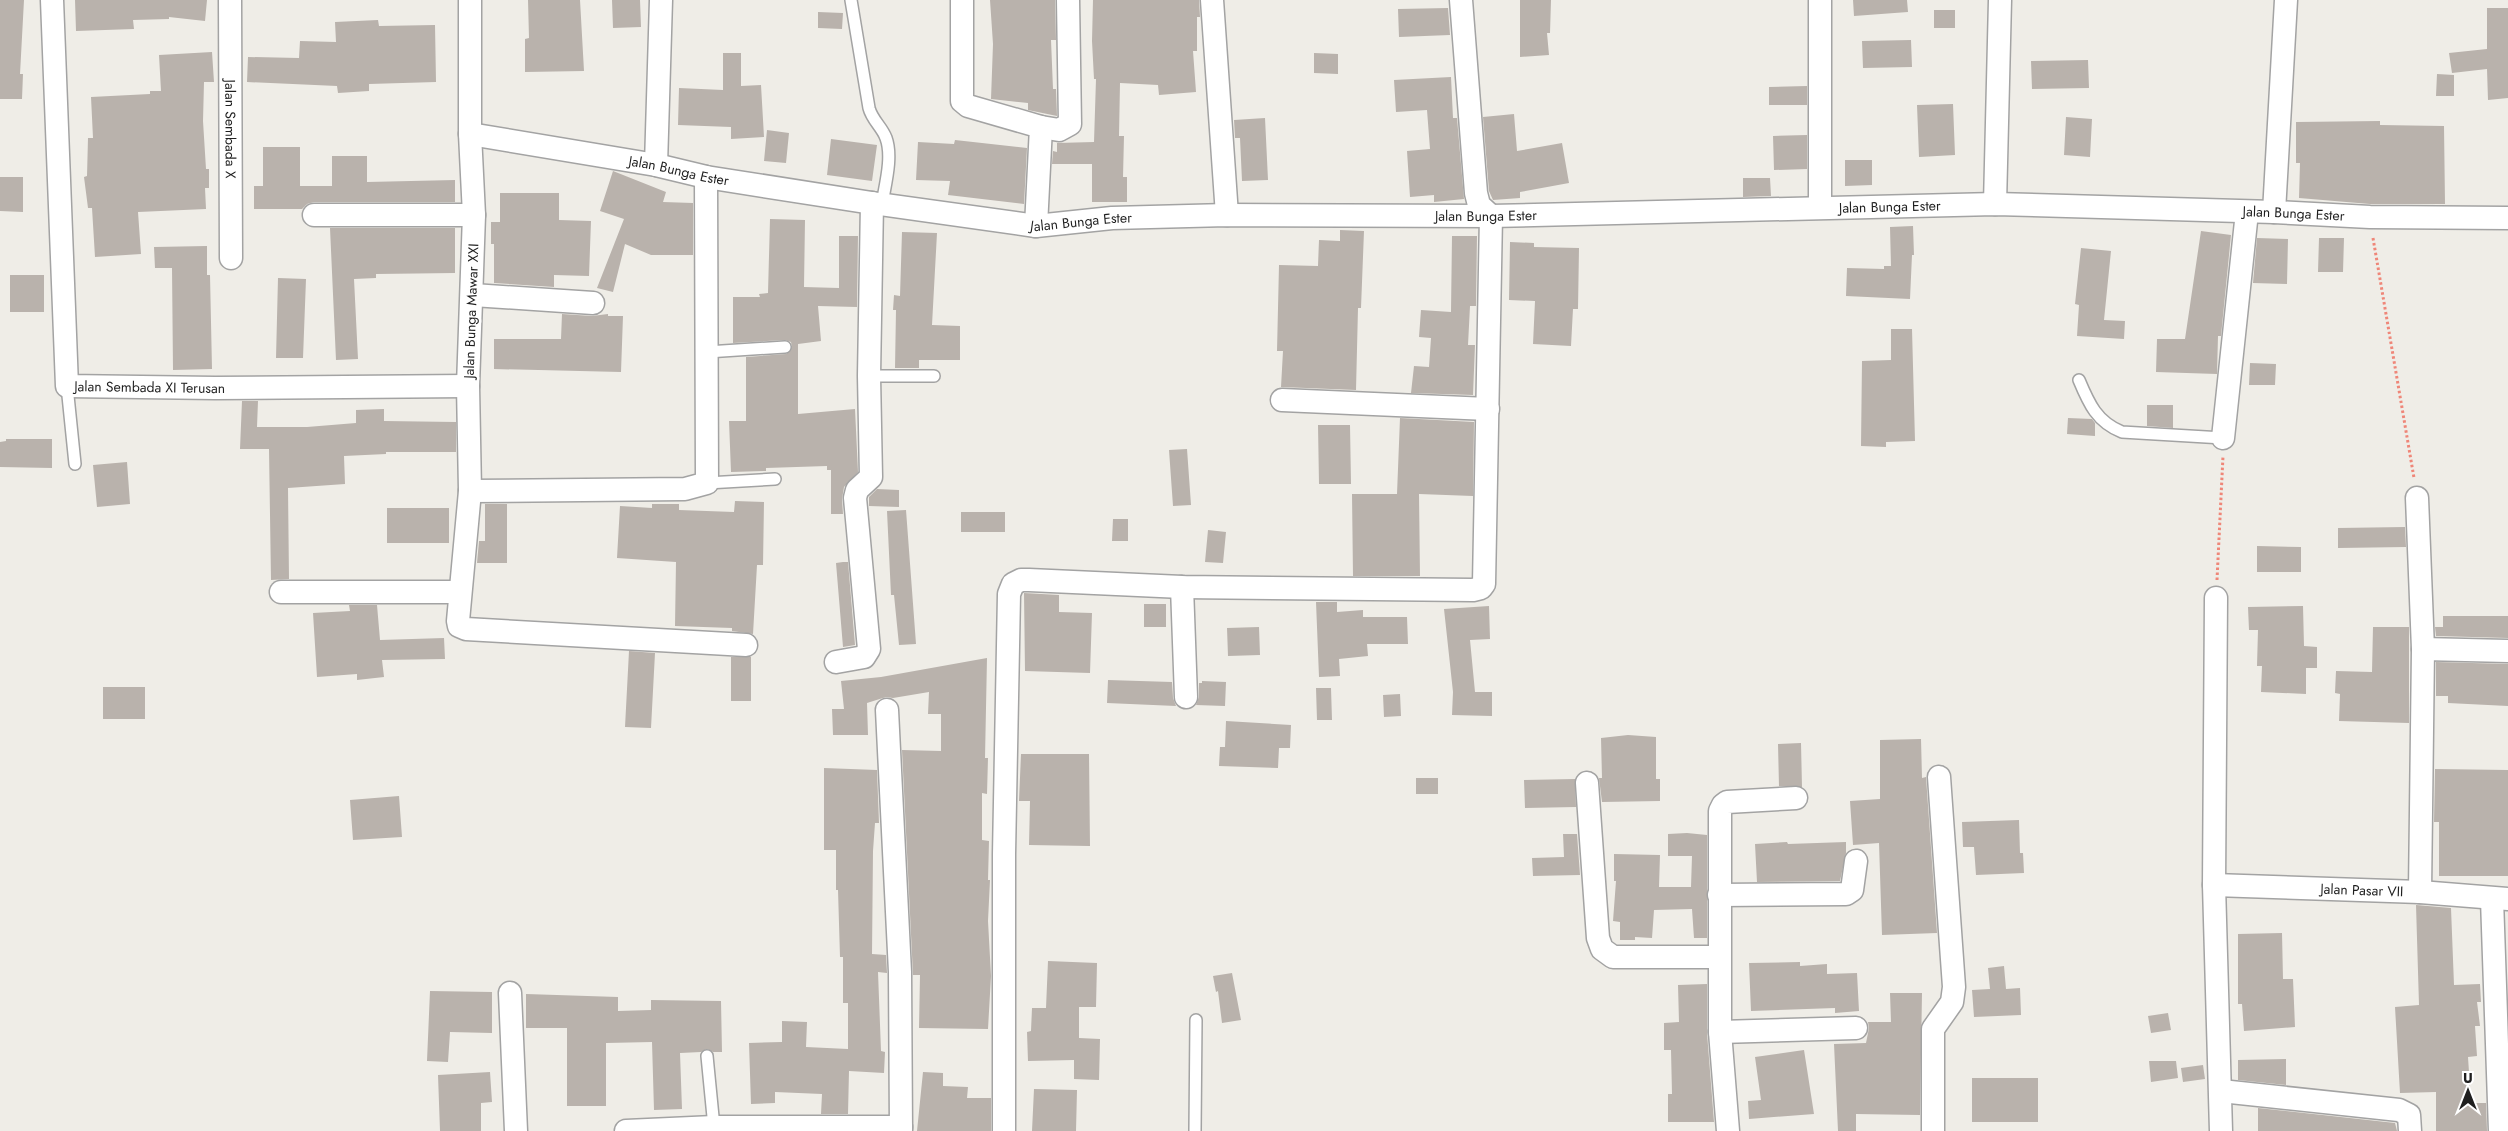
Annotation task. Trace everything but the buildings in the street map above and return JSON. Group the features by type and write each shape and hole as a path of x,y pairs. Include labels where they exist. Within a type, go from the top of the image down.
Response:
{"street":[{"name":"Jalan Sembada XI Terusan","path":"52,0 68,386 215,388 468,386"},
{"name":"Jalan Sembada X","path":"230,0 231,258"},
{"name":"Jalan Bunga Mawar XXI","path":"470,0 470,134 474,214 473,296 468,386 470,491 459,592 459,626 466,629 746,645"},
{"path":"656,165 661,0"},
{"path":"962,0 962,101 968,106 1041,127 1059,130 1070,124 1068,0"},
{"path":"1212,0 1227,215"},
{"path":"1004,1131 1004,854 1010,587 1015,582 1030,580 1182,587 1481,588 1485,580 1491,216 1479,205 1476,194 1460,0"},
{"path":"1995,204 2000,0"},
{"path":"2274,212 2286,0"},
{"path":"1820,1 1820,207"},
{"path":"1036,226 1041,127"},
{"name":"Jalan Bunga Ester","path":"470,134 656,165 706,177 877,204 1036,226 1112,218 1227,215 1491,216 1995,204 2274,212 2370,217 2508,218"},
{"path":"470,491 685,489 707,483 706,177"},
{"path":"836,662 864,657 869,649 855,498 857,490 871,477 869,376 877,204"},
{"path":"2223,438 2247,212"},
{"path":"314,215 474,214"},
{"path":"473,296 593,303"},
{"path":"1282,400 1488,409"},
{"path":"2417,498 2423,649 2420,892"},
{"path":"1182,587 1186,698"},
{"path":"281,592 459,592"},
{"path":"2216,598 2214,884 2222,1131"},
{"path":"2423,649 2508,651"},
{"path":"626,1131 714,1127 901,1129 900,972 887,710"},
{"path":"1933,1131 1933,1029 1952,1002 1954,986 1939,776"},
{"path":"1586,782 1598,938 1602,949 1613,957 1719,957"},
{"path":"1728,1131 1720,1032 1720,811 1723,804 1738,801 1796,798"},
{"path":"1719,895 1846,894 1852,890 1856,861"},
{"name":"Jalan Pasar VII","path":"2214,884 2420,892 2500,899"},
{"path":"2500,899 2500,1131"},
{"path":"510,994 516,1131"},
{"path":"1720,1032 1856,1028"},
{"path":"2221,1091 2399,1110 2409,1115 2410,1131"}],"lane":[{"path":"851,0 869,108 874,122 886,137 889,151 877,204"},
{"path":"707,352 785,347"},
{"path":"869,376 934,376"},
{"path":"2079,380 2091,409 2108,426 2122,432 2223,438"},
{"path":"68,386 75,464"},
{"path":"707,483 775,479"},
{"path":"1195,1131 1196,1020"},
{"path":"707,1056 714,1127"}],"path":[{"path":"2370,217 2417,498"},
{"path":"2216,598 2223,438"}]}
